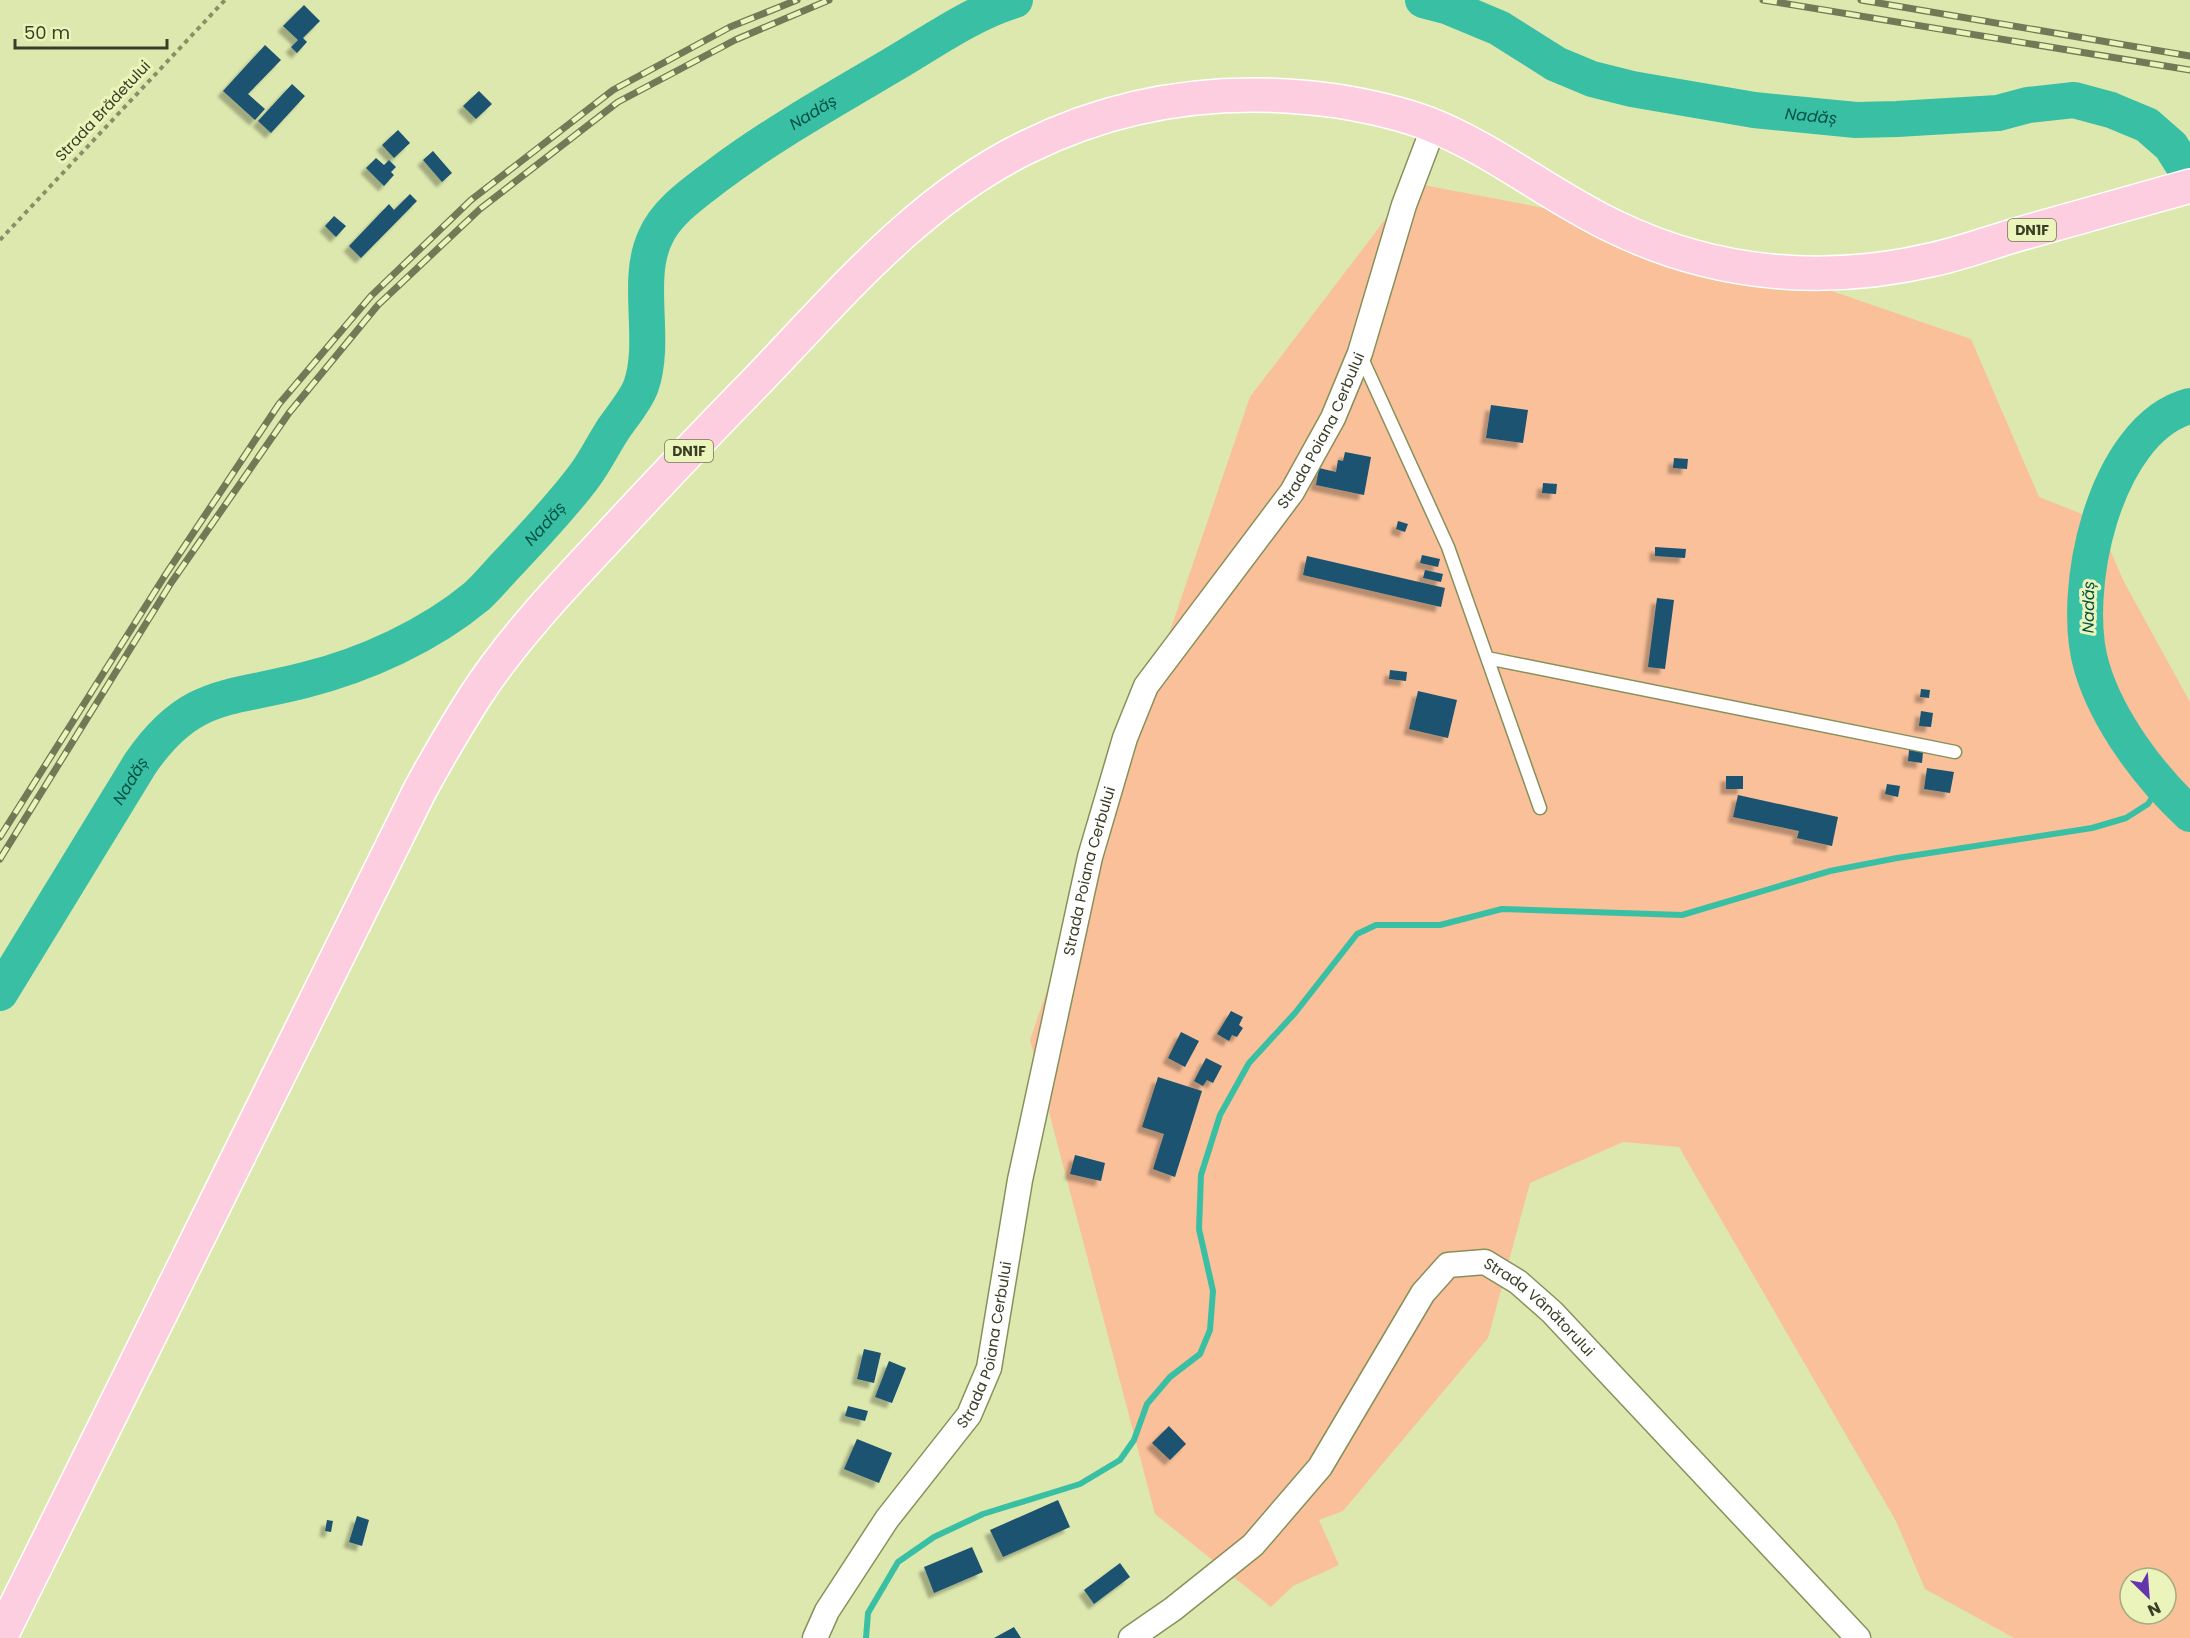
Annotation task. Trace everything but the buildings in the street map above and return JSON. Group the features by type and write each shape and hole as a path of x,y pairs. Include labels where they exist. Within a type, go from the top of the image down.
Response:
{"main road":[{"name":"DN1F","path":"0,1638 439,756 475,697 534,618 683,457 862,271 921,216 988,168 1061,130 1147,105 1211,95 1251,94 1340,102 1401,114 1434,126 1529,177 1577,208 1634,236 1714,264 1791,274 1855,273 1939,258 2175,190"}],"street":[{"name":"Strada Poiana Cerbului","path":"815,1638 827,1611 887,1519 969,1415 989,1368 1020,1180 1090,857 1125,738 1146,686 1292,492 1333,418 1359,353 1404,205 1434,126"},
{"name":"Strada Vânătorului","path":"1131,1638 1173,1609 1253,1545 1320,1467 1423,1293 1448,1265 1485,1262 1518,1281 1552,1312 1858,1638"}],"lane":[{"path":"1359,353 1448,547 1540,808"},
{"path":"1487,658 1955,752"}],"path":[{"name":"Strada Brădetului","path":"0,240 225,0"}],"shaded area":[{"path":"1413,183 1649,228 1971,339 2039,497 2097,520 2124,582 2190,702 2190,1638 2014,1638 1925,1589 1896,1521 1679,1147 1623,1142 1530,1183 1488,1338 1343,1511 1319,1520 1339,1565 1293,1586 1271,1607 1155,1514 1030,1040 1250,397"}],"waterway":[{"name":"Nadăș","path":"0,993 140,764 158,740 176,723 212,702 328,674 373,657 417,636 477,596 559,508 589,469 641,386 647,350 646,292 649,255 655,238 673,211 737,161 803,118 953,28 983,12 1015,0"},
{"name":"Nadăș","path":"1423,0 1446,6 1499,28 1556,64 1592,79 1632,89 1754,110 1856,120 1897,119 1998,113 2028,105 2074,100 2111,110 2147,125 2171,146 2190,176"},
{"name":"Nadăș","path":"2190,406 2160,421 2135,446 2115,479 2100,518 2090,558 2086,599 2086,636 2092,668 2108,708 2145,765 2190,814"},
{"path":"866,1638 868,1613 898,1562 934,1537 983,1514 1080,1484 1120,1460 1134,1440 1147,1404 1170,1377 1200,1354 1210,1330 1213,1291 1199,1229 1201,1175 1220,1115 1249,1063 1295,1013 1357,934 1376,925 1440,925 1502,909 1682,915 1830,871 1897,858 2092,828 2126,818 2148,804 2162,782"}],"railway":[{"path":"0,837 164,577 279,404 371,296 471,200 613,90 730,27 797,0"},
{"path":"0,859 171,583 289,413 378,305 480,209 618,102 735,40 829,0"},
{"path":"1763,0 2190,70"},
{"path":"1861,0 2190,56"}]}
